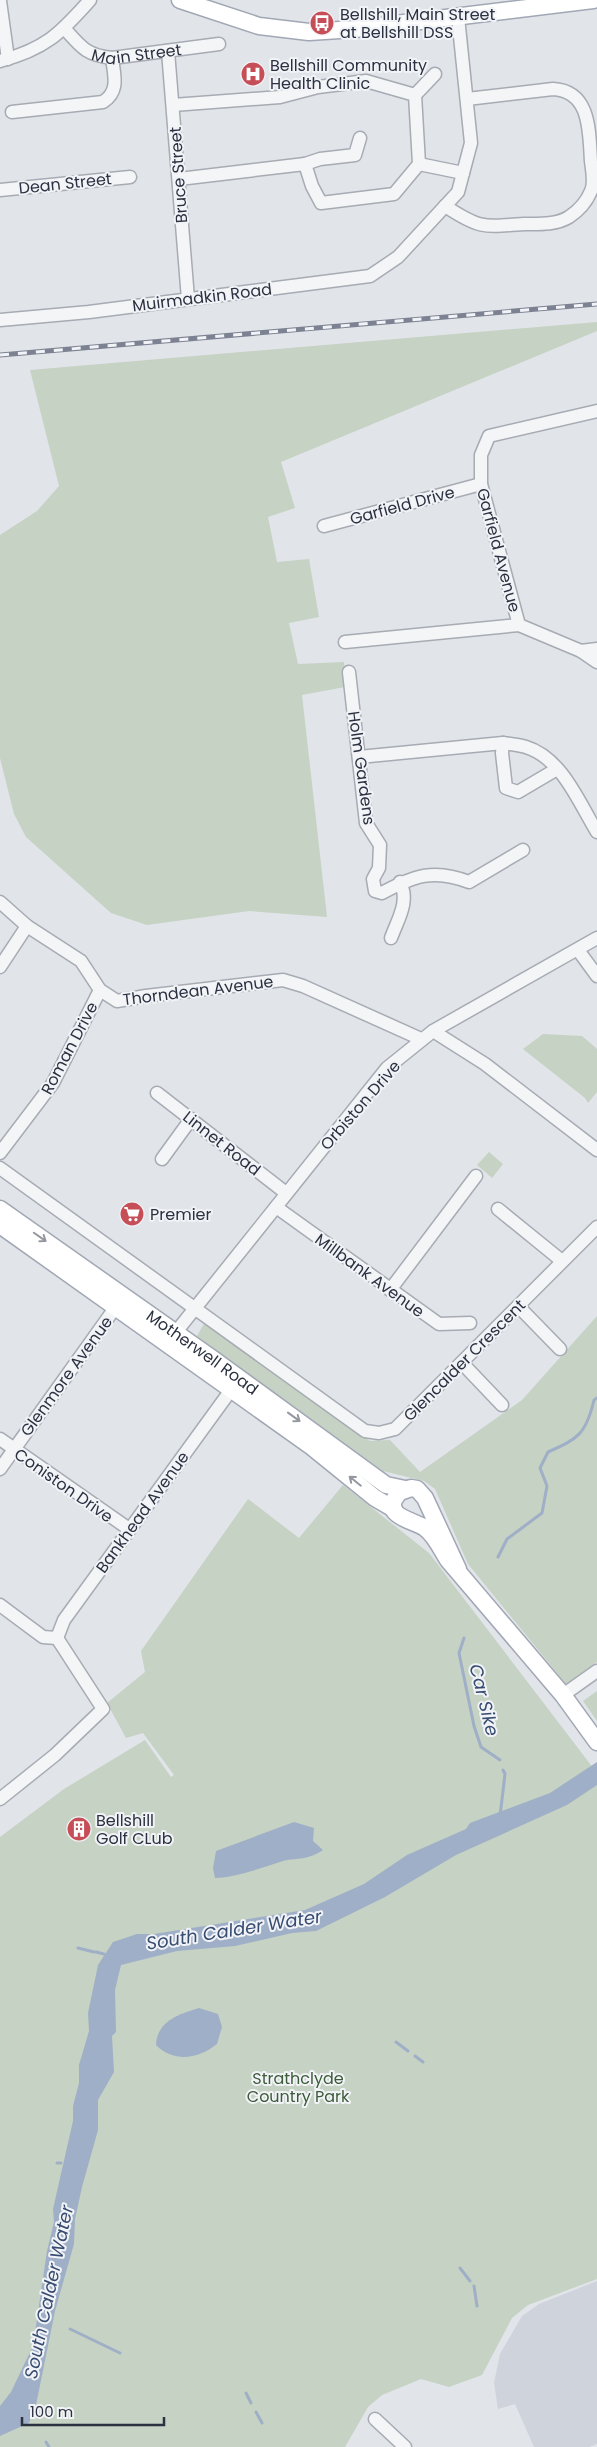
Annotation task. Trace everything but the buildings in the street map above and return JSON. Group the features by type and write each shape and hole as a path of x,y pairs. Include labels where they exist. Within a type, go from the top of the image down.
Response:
{"main road":[{"path":"180,0 259,26 309,32 347,30 576,4 592,0"},
{"path":"576,4 597,7"},
{"name":"Motherwell Road","path":"0,1209 176,1332 386,1486 405,1489"},
{"name":"Motherwell Road","path":"0,1226 312,1447 376,1498 394,1509"},
{"path":"458,1569 440,1526 427,1504 417,1489 405,1489 397,1496 394,1509 399,1516 425,1527 448,1560 458,1569 563,1695 597,1742"},
{"path":"412,1522 419,1519 427,1504"}],"street":[{"path":"0,1 4,60 36,49 65,29 90,0"},
{"name":"Muirmadkin Road","path":"0,320 370,276 398,257 458,192 471,143 458,17"},
{"name":"Main Street","path":"65,29 85,51 96,56 112,58 220,44"},
{"name":"Bruce Street","path":"168,51 188,299"},
{"path":"12,112 103,102 112,95 115,89 112,58"},
{"path":"304,164 321,203 394,194 419,164 415,95 435,74"},
{"path":"173,105 280,97 318,87 366,82 415,95"},
{"path":"445,206 471,223 480,226 547,223 569,217 585,202 593,187 587,113 574,95 562,89 553,89 467,99"},
{"path":"179,179 304,164 355,155 360,138"},
{"path":"419,164 463,173"},
{"name":"Dean Street","path":"0,190 130,177"},
{"name":"Garfield Avenue","path":"519,626 480,484 481,456 488,436 597,411"},
{"name":"Garfield Drive","path":"324,526 480,484"},
{"path":"345,642 519,626 581,651 597,662"},
{"path":"581,651 597,649"},
{"name":"Holm Gardens","path":"350,672 366,823 380,845 379,868 373,879 375,891 382,893 400,882 433,873 469,882 523,850"},
{"path":"359,757 503,743 533,750 547,758 561,772 597,832"},
{"path":"503,743 502,753 506,788 511,792 518,792 557,769"},
{"path":"391,938 404,904 405,891 400,882"},
{"name":"Thorndean Avenue","path":"0,902 27,926 81,961 100,990 117,1002 146,996 283,980 303,986 422,1039"},
{"path":"0,967 27,926"},
{"name":"Orbiston Drive","path":"176,1332 387,1068 433,1031 597,938"},
{"path":"578,950 597,976"},
{"name":"Roman Drive","path":"0,1153 53,1083 100,990"},
{"path":"433,1031 484,1064 597,1150"},
{"name":"Linnet Road","path":"157,1092 286,1193"},
{"path":"162,1159 191,1119"},
{"name":"Motherwell Road","path":"0,1168 193,1309"},
{"path":"390,1290 476,1176"},
{"name":"Millbank Avenue","path":"276,1207 439,1324 470,1323"},
{"path":"498,1209 562,1261"},
{"name":"Glencalder Crescent","path":"193,1309 365,1432 379,1433 395,1429 597,1227"},
{"path":"518,1306 560,1350"},
{"name":"Glenmore Avenue","path":"0,1469 115,1308"},
{"path":"462,1363 502,1405"},
{"name":"Bankhead Avenue","path":"57,1638 64,1620 231,1390"},
{"name":"Coniston Drive","path":"0,1439 129,1529"},
{"path":"0,1605 43,1636 57,1638 103,1709 54,1755 0,1799"},
{"path":"563,1695 597,1670"},
{"path":"376,2419 405,2447"}],"shaded area":[{"path":"597,2281 597,2444 589,2447 534,2447 515,2404 498,2409 494,2383 500,2354 522,2316 539,2304"}],"green space":[{"path":"597,322 597,331 281,462 295,508 268,517 277,562 309,559 319,617 289,623 298,664 344,662 345,687 302,695 327,917 249,911 147,925 111,913 26,837 14,814 0,758 0,535 37,511 59,486 30,370"},
{"path":"543,1034 582,1036 597,1049 597,1092 588,1103 585,1098 523,1049"},
{"path":"489,1152 503,1164 492,1178 477,1165"},
{"path":"597,1316 597,1662 566,1684 468,1564 435,1489 424,1481 383,1471 197,1336 205,1322 370,1441 390,1440 420,1472 522,1400"},
{"name":"Strathclyde Country Park","path":"343,1485 429,1553 597,1773 597,2279 528,2305 512,2318 482,2375 449,2387 421,2379 382,2395 368,2407 345,2447 0,2447 0,1837 64,1789 145,1740 171,1777 174,1775 143,1733 126,1738 107,1703 145,1672 141,1651 248,1499 299,1538"},
{"path":"597,1691 597,1721 583,1701"}],"water":[{"name":"South Calder Water","path":"597,1762 597,1785 567,1805 456,1855 385,1897 316,1931 292,1933 235,1946 177,1951 121,1965 115,1990 116,2032 112,2036 114,2072 98,2100 98,2130 82,2187 75,2219 74,2244 55,2311 36,2405 29,2423 0,2436 0,2406 11,2392 33,2346 47,2251 54,2222 53,2209 73,2121 73,2106 79,2083 79,2065 89,2031 88,2013 98,1965 113,1942 137,1934 154,1934 305,1910 364,1884 407,1855 466,1829 470,1823 550,1793"},
{"path":"294,1822 314,1828 313,1841 323,1850 307,1857 283,1861 241,1874 215,1878 213,1868 216,1851"},
{"path":"199,2008 218,2014 222,2027 217,2044 202,2053 186,2057 170,2055 156,2045 160,2030 165,2024 177,2016"}],"waterway":[{"name":"Car Sike","path":"498,1557 507,1539 542,1513 547,1486 540,1468 548,1452 574,1439 584,1428 594,1400 597,1398"},
{"name":"Car Sike","path":"464,1638 459,1653 474,1726 481,1747 500,1760"},
{"name":"Car Sike","path":"500,1816 505,1774 503,1770"},
{"path":"78,1948 94,1952"},
{"path":"96,1952 104,1954"},
{"path":"396,2042 408,2051"},
{"path":"415,2056 423,2062"},
{"path":"460,2268 470,2281"},
{"path":"474,2286 477,2306"},
{"path":"70,2329 120,2353"},
{"path":"246,2393 251,2403"},
{"path":"256,2412 262,2423"},
{"path":"46,2442 49,2447"}],"railway":[{"path":"0,355 597,304"}],"place":[{"name":"Bellshill, Main Street at Bellshill DSS","path":"322,23"},
{"name":"Bellshill Community Health Clinic","path":"253,74"},
{"name":"Premier","path":"132,1214"},
{"name":"Bellshill Golf CLub","path":"79,1829"}]}
